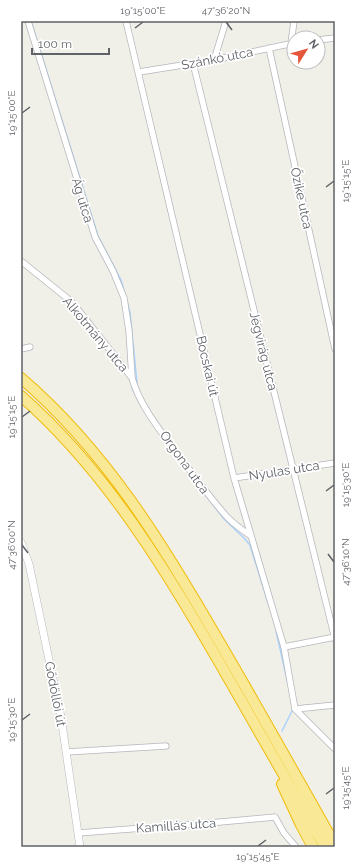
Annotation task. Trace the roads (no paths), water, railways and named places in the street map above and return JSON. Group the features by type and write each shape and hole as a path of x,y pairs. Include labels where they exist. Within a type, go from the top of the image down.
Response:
{"highway":[{"path":"21,378 81,436 140,513 196,601 335,845"},
{"path":"21,396 48,420 92,468 134,525 186,605 325,847"},
{"path":"264,741 294,812 313,847"}],"main road":[{"name":"Gödöllői út","path":"21,542 29,564 61,718 80,847"}],"street":[{"name":"Ág utca","path":"28,21 95,237 115,276 124,298 129,331 132,378"},
{"name":"Bocskai út","path":"126,21 234,478 284,647 296,709"},
{"path":"214,60 226,21"},
{"name":"Szánkó utca","path":"139,72 214,60 286,44"},
{"name":"Őzike utca","path":"269,48 335,349"},
{"name":"Jégvirág utca","path":"193,63 335,638"},
{"name":"Alkotmány utca","path":"21,262 72,302 132,378"},
{"path":"21,349 30,347"},
{"name":"Orgona utca","path":"132,378 149,413 205,490 228,518 241,530 251,536"},
{"name":"Nyulas utca","path":"234,478 335,462"},
{"path":"284,647 335,638"},
{"path":"296,709 335,705"},
{"path":"296,709 335,749"},
{"path":"66,752 166,746"},
{"name":"Kamillás utca","path":"78,833 275,817 284,833 296,847"}],"waterway":[{"path":"31,21 98,236 121,280 125,294"},
{"path":"127,301 130,313 137,383"},
{"path":"132,388 137,398"},
{"path":"188,472 224,519 250,545 269,606"},
{"path":"276,631 288,684"},
{"path":"282,731 293,709"}]}
